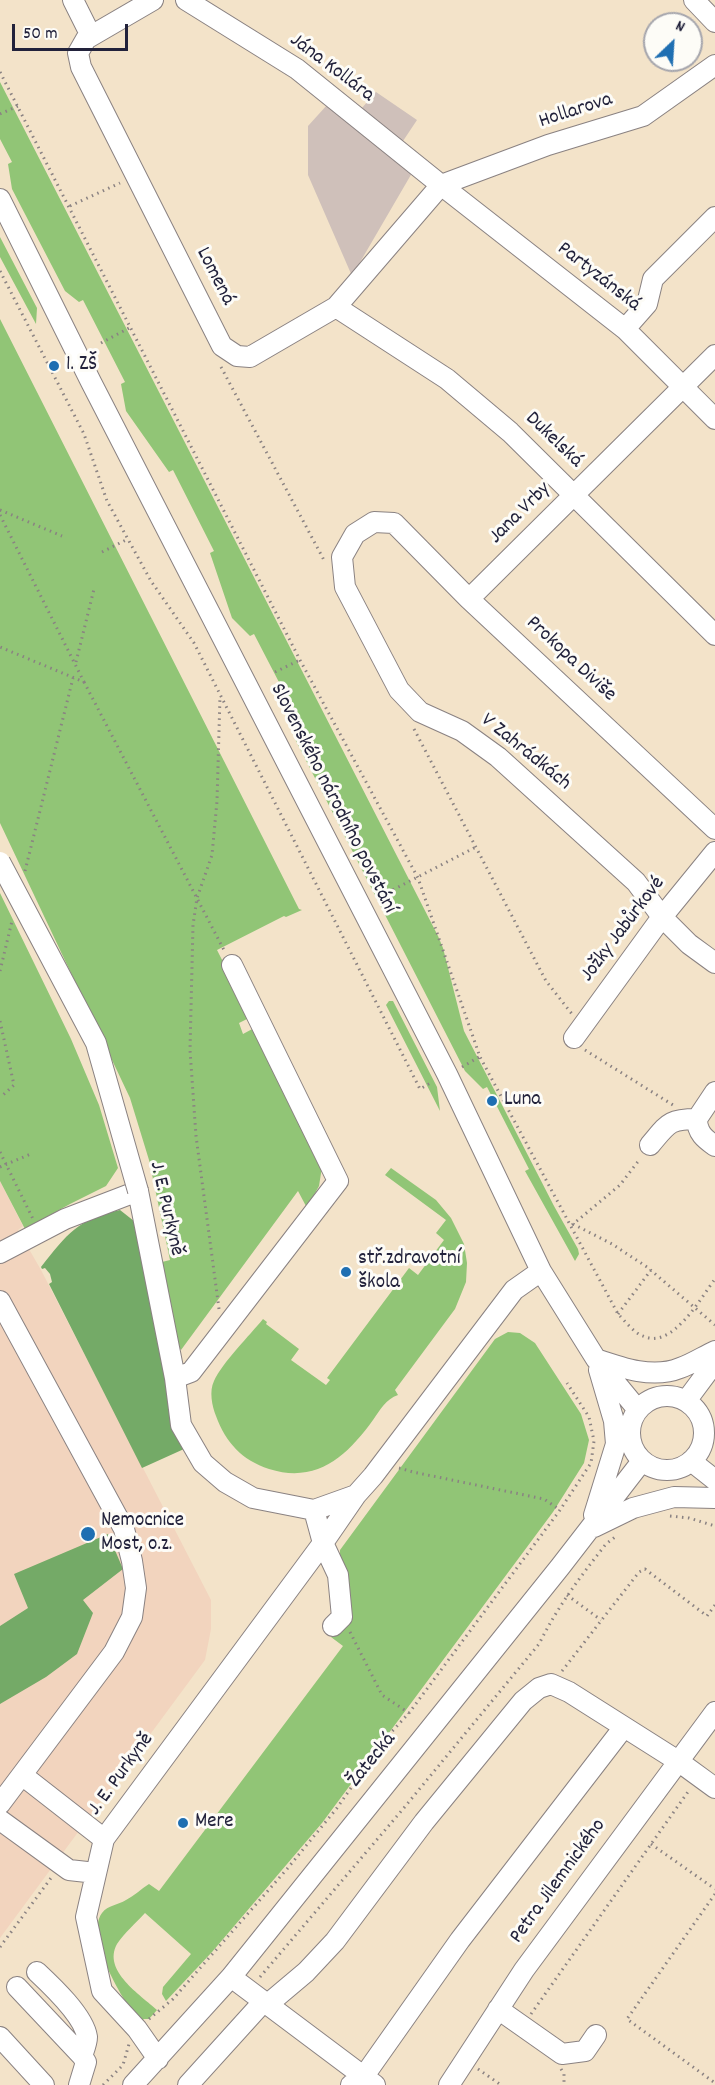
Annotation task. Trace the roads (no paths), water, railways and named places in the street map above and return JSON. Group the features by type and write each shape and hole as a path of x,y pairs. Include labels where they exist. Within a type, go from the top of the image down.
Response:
{"street":[{"path":"73,0 91,36 153,0"},
{"name":"Jána Kollára","path":"186,0 297,69 441,185"},
{"path":"694,0 715,22"},
{"name":"Lomená","path":"91,36 86,39 78,53 81,67 222,346 237,356 250,357 336,307"},
{"name":"Hollarova","path":"441,185 548,145 643,116 714,69"},
{"path":"336,307 441,185"},
{"name":"Partyzánská","path":"441,185 625,329 715,419"},
{"name":"Slovenského národního povstání","path":"0,199 96,392 447,1074 541,1271 596,1359 638,1410"},
{"path":"625,329 647,304 653,279 715,217"},
{"name":"Dukelská","path":"336,307 447,379 510,432 715,635"},
{"name":"Jana Vrby","path":"469,599 715,355"},
{"name":"V Zahrádkách","path":"394,523 374,522 355,534 342,557 345,586 399,690 420,712 462,731 498,757 636,882 662,917 689,944 715,963"},
{"name":"Prokopa Diviše","path":"394,523 469,599 715,829"},
{"name":"Jožky Jabůrkové","path":"578,1033 662,917 715,852"},
{"name":"J. E. Purkyně","path":"0,862 96,1043 138,1191 175,1378 181,1425 202,1463 225,1482 253,1498 314,1510"},
{"path":"175,1378 191,1372 338,1181 232,966"},
{"path":"715,1092 697,1119 697,1128 704,1138 715,1146"},
{"path":"650,1145 670,1122 697,1119"},
{"path":"0,1253 65,1220 138,1191"},
{"name":"J. E. Purkyně","path":"158,2059 137,2029 102,1991 86,1917 104,1839 356,1495 514,1290 541,1271"},
{"path":"0,1301 124,1529 136,1588 132,1617 114,1652 0,1804"},
{"path":"596,1359 623,1369 653,1372 679,1369 715,1351"},
{"path":"589,1529 616,1444 614,1421 607,1390 596,1359"},
{"path":"686,1401 715,1362"},
{"path":"666,1396 686,1401 702,1419 704,1442 699,1452 692,1461 672,1470 662,1470 642,1461 631,1442 630,1430 638,1410 655,1398 666,1396"},
{"name":"Žatecká","path":"133,2085 231,1977 642,1461"},
{"path":"692,1461 715,1479"},
{"path":"338,1621 338,1575 323,1543 314,1510 356,1495"},
{"path":"589,1529 633,1508 674,1497 715,1498"},
{"path":"188,2085 260,1999 306,1972 334,1941 424,1822 523,1701 539,1688 551,1684 570,1692 678,1761 715,1788"},
{"name":"Petra Jilemnického","path":"449,2085 524,1970 715,1712"},
{"path":"231,1977 364,2082 460,1940 624,1727"},
{"path":"22,1775 104,1839"},
{"path":"0,1820 69,1870 96,1873"},
{"path":"37,1972 65,2000 84,2026 87,2039 82,2055"},
{"path":"17,1987 82,2055 86,2062 79,2085"},
{"path":"498,2009 562,2054 585,2051 596,2035"},
{"path":"0,2037 44,2085"}],"place":[{"name":"1. ZŠ","path":"54,366"},
{"name":"Luna","path":"492,1101"},
{"name":"stř.zdravotní škola","path":"346,1272"},
{"name":"Nemocnice Most, o.z.","path":"88,1534"},
{"name":"Mere","path":"183,1823"}]}
